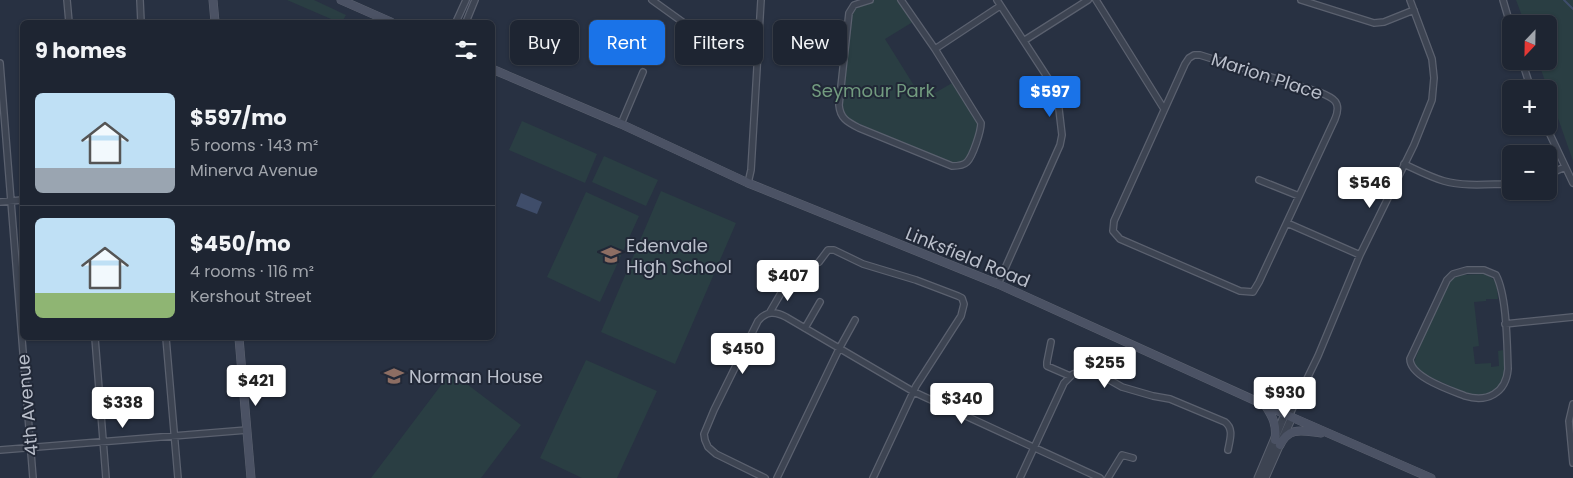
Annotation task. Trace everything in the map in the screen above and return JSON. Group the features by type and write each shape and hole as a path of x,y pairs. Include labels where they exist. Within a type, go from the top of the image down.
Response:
{"main road":[{"path":"213,0 215,20"},
{"path":"341,0 386,20"},
{"name":"Linksfield Road","path":"495,70 621,124 748,183 998,284 1431,478"},
{"path":"239,340 251,478"},
{"path":"1265,405 1274,419 1278,442"},
{"path":"1278,442 1297,429 1332,435"}],"street":[{"path":"67,0 69,20"},
{"path":"140,0 141,20"},
{"path":"457,20 466,0"},
{"path":"467,20 475,0"},
{"path":"652,0 680,20"},
{"path":"760,20 761,0"},
{"path":"870,0 854,5 849,13 838,105 842,116 847,122 859,128 952,166 960,166 967,163 970,159 980,132 981,123 935,49 901,0"},
{"path":"997,0 1025,40 1056,92 1062,135 1060,145 998,284"},
{"path":"1025,40 1088,0"},
{"path":"1096,0 1164,109"},
{"path":"1301,0 1374,23 1384,22 1414,10"},
{"path":"1265,478 1289,416 1318,356 1360,255 1429,110 1434,78 1432,59 1410,0"},
{"path":"1503,0 1507,15"},
{"path":"935,49 1000,6"},
{"name":"Marion Place","path":"1200,55 1329,96 1335,100 1338,111 1253,292 1247,293 1120,239 1115,234 1112,227 1114,221 1164,109 1185,64 1189,58 1200,55"},
{"name":"4th Avenue","path":"0,64 20,312"},
{"path":"748,183 751,170 757,65"},
{"path":"621,124 643,72"},
{"path":"1550,135 1573,183"},
{"path":"1404,164 1434,178 1455,183 1466,185 1502,184"},
{"path":"1557,170 1565,167"},
{"path":"1259,180 1299,196"},
{"path":"0,202 20,200"},
{"path":"1287,223 1360,255"},
{"path":"819,262 828,250 834,250 863,264 916,280 962,298 964,304 962,313 952,332 943,343 914,392 873,478"},
{"path":"1466,270 1484,270 1496,275 1501,287 1505,324 1508,376 1503,387 1491,396 1478,399 1465,396 1423,377 1412,369 1410,359 1443,287 1452,274 1466,270"},
{"path":"765,478 716,454 708,447 704,434 758,321 770,312 788,281"},
{"path":"805,328 820,302"},
{"path":"770,312 782,314 914,392 1100,478"},
{"path":"1505,324 1573,317"},
{"path":"777,478 839,349 855,320"},
{"name":"4th Avenue","path":"22,340 33,478"},
{"path":"94,340 106,478"},
{"path":"166,340 178,478"},
{"path":"1051,342 1047,366 1070,376"},
{"path":"1020,478 1062,387 1070,376 1085,370 1092,370 1122,387 1170,399 1225,422 1230,426 1231,430 1228,450"},
{"path":"1573,404 1569,421 1573,463"},
{"path":"0,450 247,430"},
{"path":"1258,478 1278,442"},
{"path":"1108,478 1122,455 1133,458"}],"green space":[{"path":"287,0 314,0 346,15 343,20 333,20"},
{"name":"Seymour Park","path":"903,0 916,20 885,39 923,100 952,83 978,123 976,136 965,161 954,164 843,117 835,102 840,65 847,65 846,14 859,1"},
{"path":"1516,0 1573,0 1573,161 1557,115 1557,80 1545,80 1541,70 1558,70 1558,15 1522,15"},
{"path":"522,121 597,154 585,183 509,150"},
{"path":"604,156 658,180 646,206 592,182"},
{"path":"661,191 736,223 675,364 601,332"},
{"path":"586,192 639,216 600,302 547,277"},
{"path":"1485,274 1495,281 1498,299 1474,302 1479,346 1473,347 1475,364 1491,363 1491,367 1499,366 1498,351 1503,350 1505,373 1500,386 1487,395 1480,396 1470,395 1419,372 1413,365 1424,336 1451,280 1457,275"},
{"path":"586,360 657,391 617,478 582,478 540,458"},
{"path":"451,372 521,425 481,478 371,478"}],"water":[{"path":"521,193 542,202 537,214 516,206"}],"waterway":[{"path":"1564,0 1573,9"}],"place":[{"name":"Edenvale High School","path":"611,255"},
{"name":"Norman House","path":"394,376"}]}
